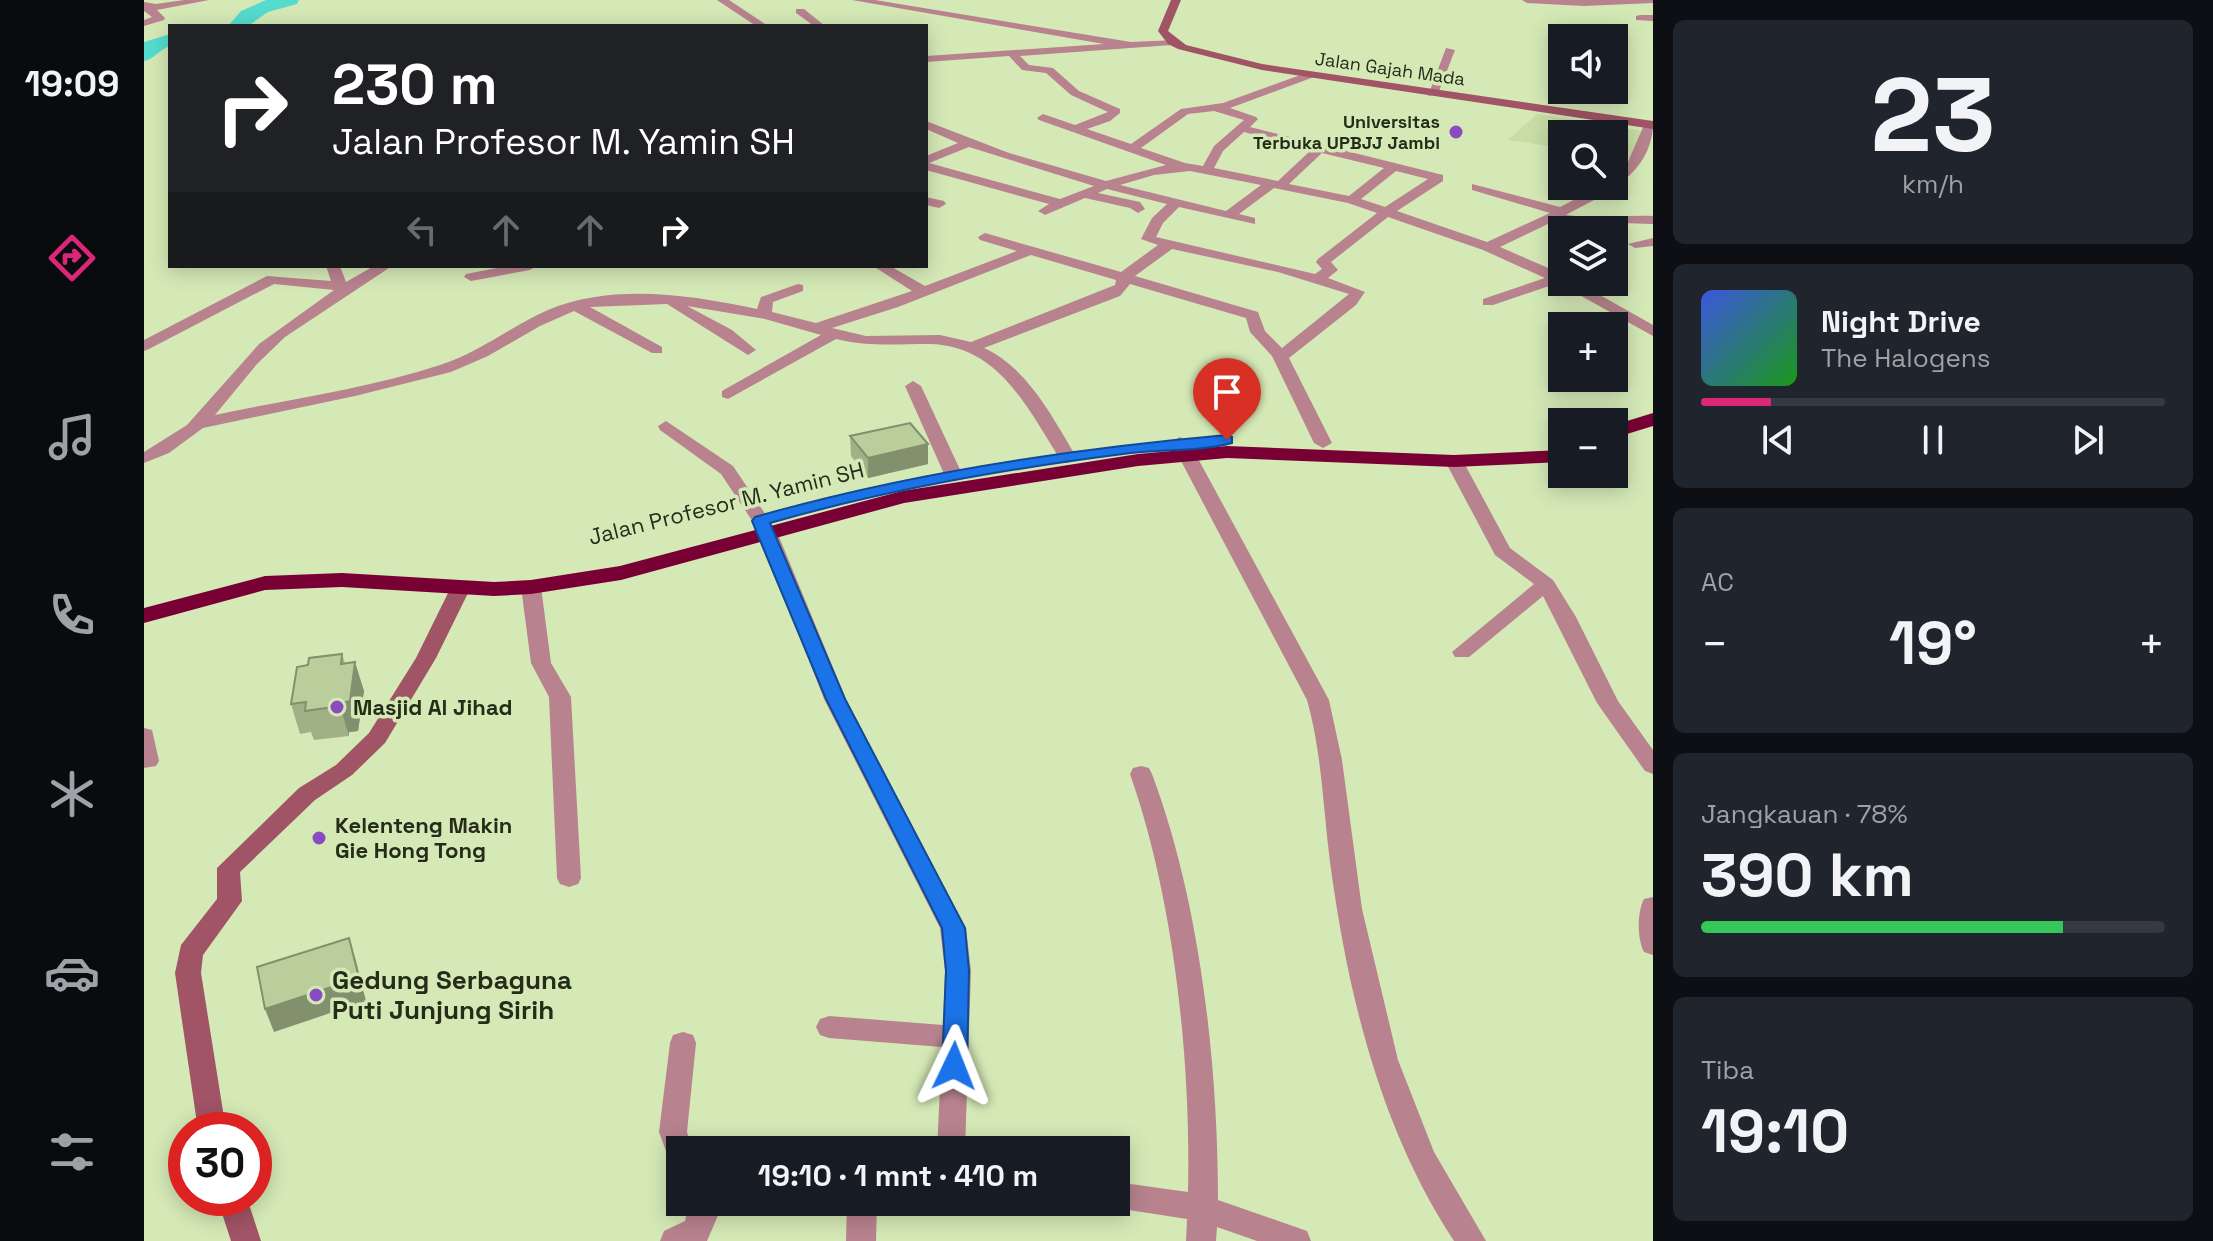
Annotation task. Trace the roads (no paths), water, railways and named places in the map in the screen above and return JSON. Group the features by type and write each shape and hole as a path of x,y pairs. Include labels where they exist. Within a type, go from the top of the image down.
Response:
{"highway":[{"path":"1628,427 1653,419"},
{"path":"1628,441 1653,434"},
{"name":"Jalan Profesor M. Yamin SH","path":"144,616 220,593 290,581 342,580 460,589 531,587 621,573 842,498 1068,458 1184,448 1323,443 1450,450 1548,443"},
{"name":"Jalan Profesor M. Yamin SH","path":"144,604 200,587 285,569 351,567 491,575 570,569 902,497 1184,448 1382,460 1454,461 1548,457"}],"main road":[{"path":"1172,42 1163,31 1176,0"},
{"name":"Jalan Gajah Mada","path":"1172,42 1241,63 1310,75 1651,125"},
{"path":"209,1112 188,973 190,952 230,901 229,868 307,794 344,770 377,738 426,658 460,589"},
{"path":"238,1216 246,1241"}],"street":[{"path":"144,23 160,18 149,11 148,6 204,0"},
{"path":"722,0 760,24"},
{"path":"857,0 1132,45"},
{"path":"925,13 940,0"},
{"path":"1527,0 1653,0"},
{"path":"800,11 817,24"},
{"path":"1640,18 1653,18"},
{"path":"928,59 1172,42"},
{"path":"1432,94 1450,50"},
{"path":"1013,54 1026,68 1049,70 1075,93 1116,111 1106,119 1075,129"},
{"path":"1131,150 1185,111 1217,108 1310,75"},
{"path":"1207,170 1218,149 1252,118 1217,108"},
{"path":"1043,118 1185,167 1351,200 1391,212 1488,247 1548,274"},
{"path":"1628,171 1633,166 1651,125"},
{"path":"928,126 968,143 1108,185 1250,221"},
{"path":"1242,128 1439,178 1363,228 1323,262 1331,270 1317,279"},
{"path":"928,162 968,143"},
{"path":"1228,216 1277,184 1320,149"},
{"path":"928,164 1062,204"},
{"path":"1045,211 1108,185 1185,167"},
{"path":"1351,200 1394,167"},
{"path":"1477,187 1557,214 1595,223 1621,219 1653,220"},
{"path":"1084,194 1135,205 1138,209"},
{"path":"1488,247 1584,200"},
{"path":"1177,202 1157,221 1147,237 1168,245 1317,279 1358,292 1351,302 1281,357"},
{"path":"985,237 1248,312 1256,317 1258,332 1281,357 1323,443"},
{"path":"1635,244 1653,242"},
{"path":"970,348 1115,293 1122,287 1124,277 1168,245"},
{"path":"728,394 826,331 924,292 1037,253"},
{"path":"334,268 341,289"},
{"path":"144,458 165,449 202,423 251,360 294,323 341,289 381,268"},
{"path":"471,277 519,268"},
{"path":"883,268 924,292"},
{"path":"144,346 272,279 341,289"},
{"path":"1488,302 1548,284"},
{"path":"764,315 766,300 798,288"},
{"path":"1591,296 1653,331"},
{"path":"202,423 446,369 493,348 541,317 575,305 664,299 764,315 872,342 943,340 970,348 1002,366 1020,382 1068,458"},
{"path":"664,299 727,333 748,350"},
{"path":"575,305 657,350"},
{"path":"913,386 954,476"},
{"path":"666,426 727,470 764,526 835,699 953,928 957,959 951,1136"},
{"path":"1184,448 1318,700 1329,732 1341,861 1357,958 1412,1136 1448,1206 1471,1241"},
{"path":"1454,461 1502,551 1546,584 1566,617 1608,703 1653,766"},
{"path":"1462,652 1546,584"},
{"path":"531,587 541,663 560,697 569,878"},
{"path":"144,735 148,761"},
{"path":"1141,774 1158,817 1169,864 1188,982 1204,1113 1201,1241"},
{"path":"1653,906 1653,945"},
{"path":"829,1027 955,1037"},
{"path":"674,1136 683,1043"},
{"path":"1130,1197 1203,1208 1296,1241"},
{"path":"675,1241 696,1231 703,1216"},
{"path":"861,1241 862,1216"}],"waterway":[{"path":"240,24 254,11 290,0"},
{"path":"144,55 151,46 168,41"}],"place":[{"name":"Universitas Terbuka UPBJJ Jambi","path":"1456,132"},
{"name":"Masjid Al Jihad","path":"337,707"},
{"name":"Kelenteng Makin Gie Hong Tong","path":"319,838"},
{"name":"Gedung Serbaguna Puti Junjung Sirih","path":"316,995"}]}
